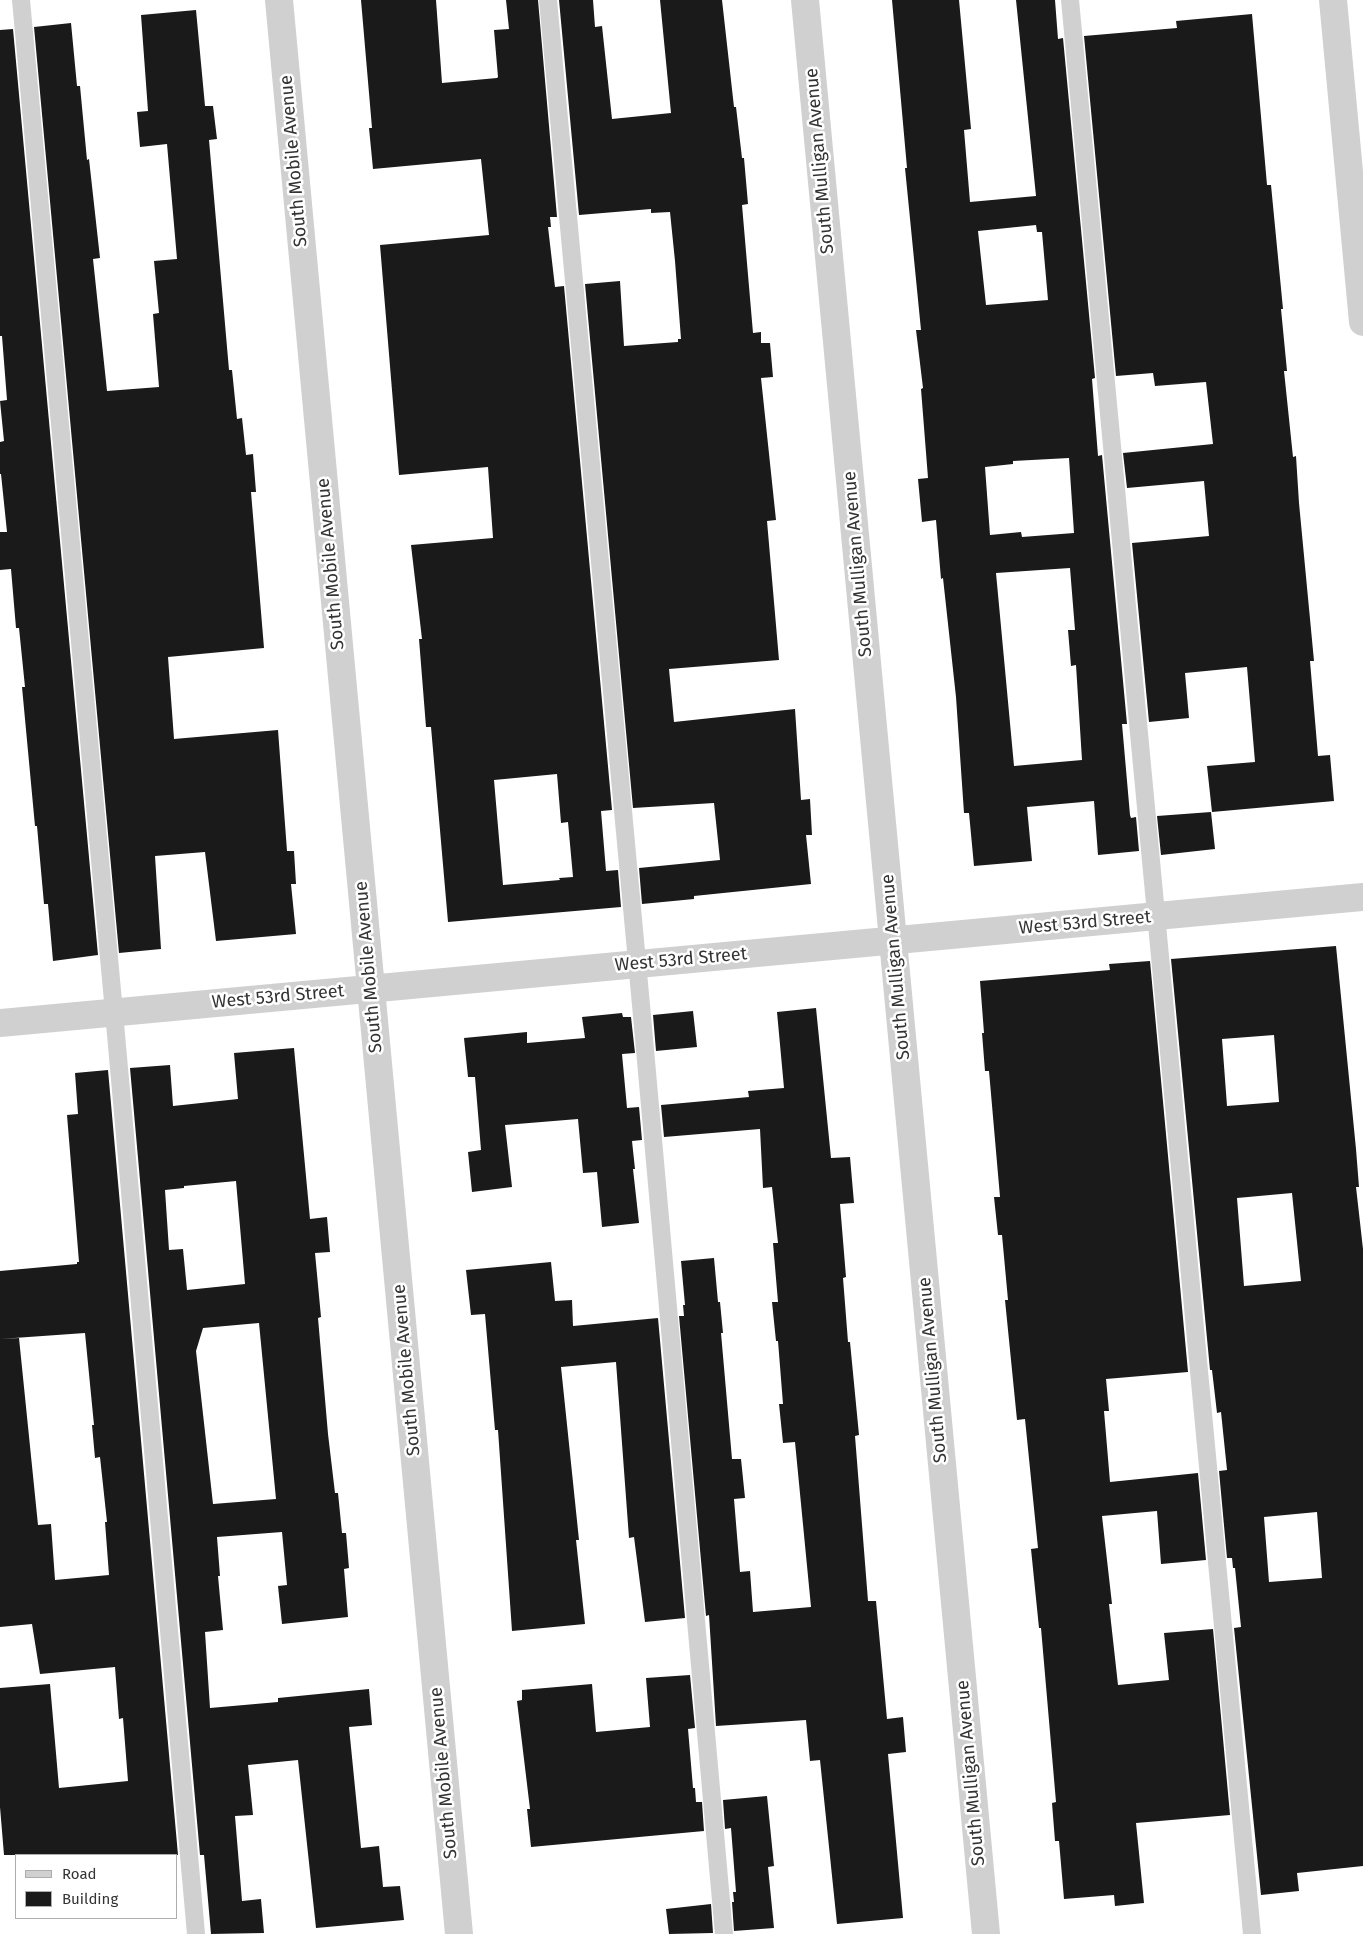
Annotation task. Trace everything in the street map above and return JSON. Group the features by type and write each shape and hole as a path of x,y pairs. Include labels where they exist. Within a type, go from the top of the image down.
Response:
{"street":[{"name":"South Mobile Avenue","path":"279,0 459,1934"},
{"name":"South Mulligan Avenue","path":"805,0 986,1934"},
{"path":"1333,0 1363,322"},
{"name":"West 53rd Street","path":"0,1023 1363,897"}],"lane":[{"path":"21,0 196,1934"},
{"path":"548,0 724,1934"},
{"path":"1070,0 1252,1934"}],"building":[{"path":"361,0 436,0 442,83 497,78 494,30 509,29 506,0 538,0 557,217 550,217 551,227 548,227 555,287 564,286 612,810 601,811 606,871 618,870 621,907 448,922 431,727 426,727 419,639 422,639 411,545 493,538 488,467 399,475 380,245 489,235 481,159 373,169 369,128 372,128","holes":["557,774 561,823 568,822 573,877 559,878 560,880 503,885 494,780"]},
{"path":"559,0 593,0 595,27 602,26 612,119 671,113 660,0 722,0 734,107 736,107 742,158 744,158 748,204 742,205 753,333 761,332 761,343 770,343 773,377 761,378 776,520 767,521 779,660 669,669 674,722 795,709 801,800 810,799 812,835 806,835 811,884 694,896 694,899 642,904 639,868 720,860 714,803 633,808 585,284 620,281 624,346 678,342 678,339 681,339 675,261 670,212 651,213 651,209 579,215"},
{"path":"892,0 959,0 971,129 964,130 970,202 1036,196 1016,0 1055,0 1058,39 1063,38 1095,378 1092,379 1098,456 1102,455 1127,724 1122,724 1130,815 1131,818 1136,817 1139,851 1098,855 1094,801 1027,807 1032,861 974,866 969,813 964,813 956,697 943,578 941,579 936,520 922,522 918,479 928,478 921,389 923,388 916,330 921,330 905,168 907,168","holes":["1036,225 1037,232 1042,232 1048,300 986,305 978,231","1069,458 1074,533 1022,537 1021,532 990,535 985,467 1013,464 1013,461","1070,568 1075,630 1068,630 1071,666 1076,665 1082,760 1014,766 996,573"]},
{"path":"196,10 205,106 213,106 217,139 209,140 229,370 232,370 237,419 242,418 246,455 253,454 256,492 251,492 264,648 168,657 174,739 278,730 287,851 294,851 296,884 291,884 296,934 216,941 205,852 155,856 161,949 119,953 34,27 71,23 77,86 80,86 87,160 89,159 100,258 93,259 107,391 159,387 153,314 159,313 154,261 177,259 167,144 140,147 137,112 148,111 141,15"},
{"path":"1252,14 1267,185 1271,185 1283,309 1281,309 1287,371 1284,371 1293,457 1296,456 1314,661 1310,661 1318,756 1330,755 1334,801 1212,812 1207,766 1255,762 1247,667 1185,673 1189,718 1149,722 1132,543 1209,536 1204,481 1127,488 1123,453 1213,444 1206,382 1155,386 1153,373 1116,376 1084,36 1177,28 1176,21"},
{"path":"13,29 98,955 53,961 48,904 44,904 37,826 35,826 22,687 25,687 19,628 16,628 11,569 0,570 0,532 7,532 0,474 0,442 4,441 0,401 7,400 2,336 0,336 0,30"},
{"path":"1211,812 1215,849 1161,855 1157,816"},
{"path":"1336,946 1356,1149 1359,1187 1356,1187 1363,1249 1363,1866 1297,1873 1299,1891 1261,1895 1234,1628 1241,1627 1235,1568 1233,1568 1232,1558 1227,1558 1219,1471 1227,1470 1221,1412 1217,1413 1212,1370 1210,1370 1171,959","holes":["1274,1035 1279,1102 1227,1106 1222,1039","1292,1193 1301,1281 1244,1286 1237,1198","1317,1512 1322,1578 1269,1582 1264,1517"]},
{"path":"1150,961 1188,1372 1106,1379 1109,1411 1104,1411 1110,1482 1198,1473 1206,1560 1161,1564 1157,1511 1102,1516 1112,1604 1109,1604 1118,1685 1169,1680 1164,1633 1213,1629 1230,1815 1136,1823 1144,1903 1115,1906 1114,1895 1064,1899 1059,1841 1055,1841 1052,1803 1056,1802 1041,1628 1039,1628 1031,1549 1038,1548 1025,1419 1017,1420 1005,1300 1008,1300 1002,1235 998,1235 994,1197 1000,1197 989,1071 985,1071 980,981 1110,970 1109,964"},
{"path":"816,1008 831,1158 850,1157 854,1203 840,1204 846,1277 843,1278 848,1342 850,1342 859,1435 855,1436 868,1601 876,1601 887,1719 903,1717 906,1752 888,1754 903,1918 837,1924 820,1760 810,1761 806,1720 716,1726 709,1615 706,1616 679,1316 684,1316 683,1305 685,1305 681,1261 714,1258 723,1333 721,1333 732,1459 741,1459 745,1498 734,1499 740,1572 750,1571 753,1612 811,1607 795,1442 783,1443 779,1404 783,1404 778,1341 776,1341 772,1302 778,1302 773,1243 778,1243 772,1187 763,1188 760,1129 664,1137 661,1105 749,1097 748,1091 784,1088 777,1012"},
{"path":"693,1011 697,1047 656,1051 653,1015"},
{"path":"622,1013 623,1017 631,1017 635,1053 622,1054 627,1108 639,1107 642,1140 632,1141 639,1223 602,1227 597,1172 583,1173 578,1119 505,1125 512,1187 472,1192 468,1152 481,1150 475,1077 468,1077 464,1038 527,1032 527,1043 585,1038 582,1017"},
{"path":"294,1048 310,1219 327,1217 330,1252 315,1253 321,1317 318,1318 335,1493 338,1493 342,1533 346,1533 349,1568 344,1569 348,1617 282,1624 278,1586 287,1585 282,1532 217,1537 220,1576 218,1576 223,1630 205,1632 210,1708 278,1702 278,1698 369,1689 372,1725 349,1727 361,1848 379,1846 383,1887 400,1886 404,1920 316,1928 298,1760 248,1765 253,1815 235,1816 242,1901 261,1899 264,1933 211,1934 204,1855 200,1855 130,1068 170,1065 173,1106 238,1099 234,1053","holes":["236,1181 245,1284 187,1290 183,1249 169,1250 165,1190 184,1188 184,1186","259,1323 276,1499 213,1504 196,1351 203,1328"]},
{"path":"108,1070 178,1854 4,1855 0,1807 0,1688 50,1684 59,1788 128,1781 123,1718 119,1719 115,1667 40,1674 32,1624 0,1627 0,1271 77,1264 79,1262 67,1115 78,1114 75,1073","holes":["85,1333 94,1425 92,1425 95,1458 100,1457 107,1522 105,1522 109,1575 55,1580 51,1524 38,1525 19,1338 0,1339"]},
{"path":"551,1262 555,1301 572,1300 573,1326 658,1318 685,1618 645,1622 634,1537 629,1538 616,1362 561,1367 579,1540 576,1540 585,1624 512,1631 498,1430 495,1430 485,1314 471,1315 466,1270"},
{"path":"690,1675 695,1728 688,1729 693,1788 695,1788 696,1802 702,1802 704,1831 531,1847 527,1809 530,1809 517,1701 522,1700 522,1690 592,1684 596,1732 650,1727 646,1678"},
{"path":"767,1796 774,1866 768,1867 774,1928 734,1931 732,1902 734,1902 733,1892 736,1892 731,1828 725,1829 723,1800"},
{"path":"711,1904 713,1933 669,1934 666,1909"}]}
